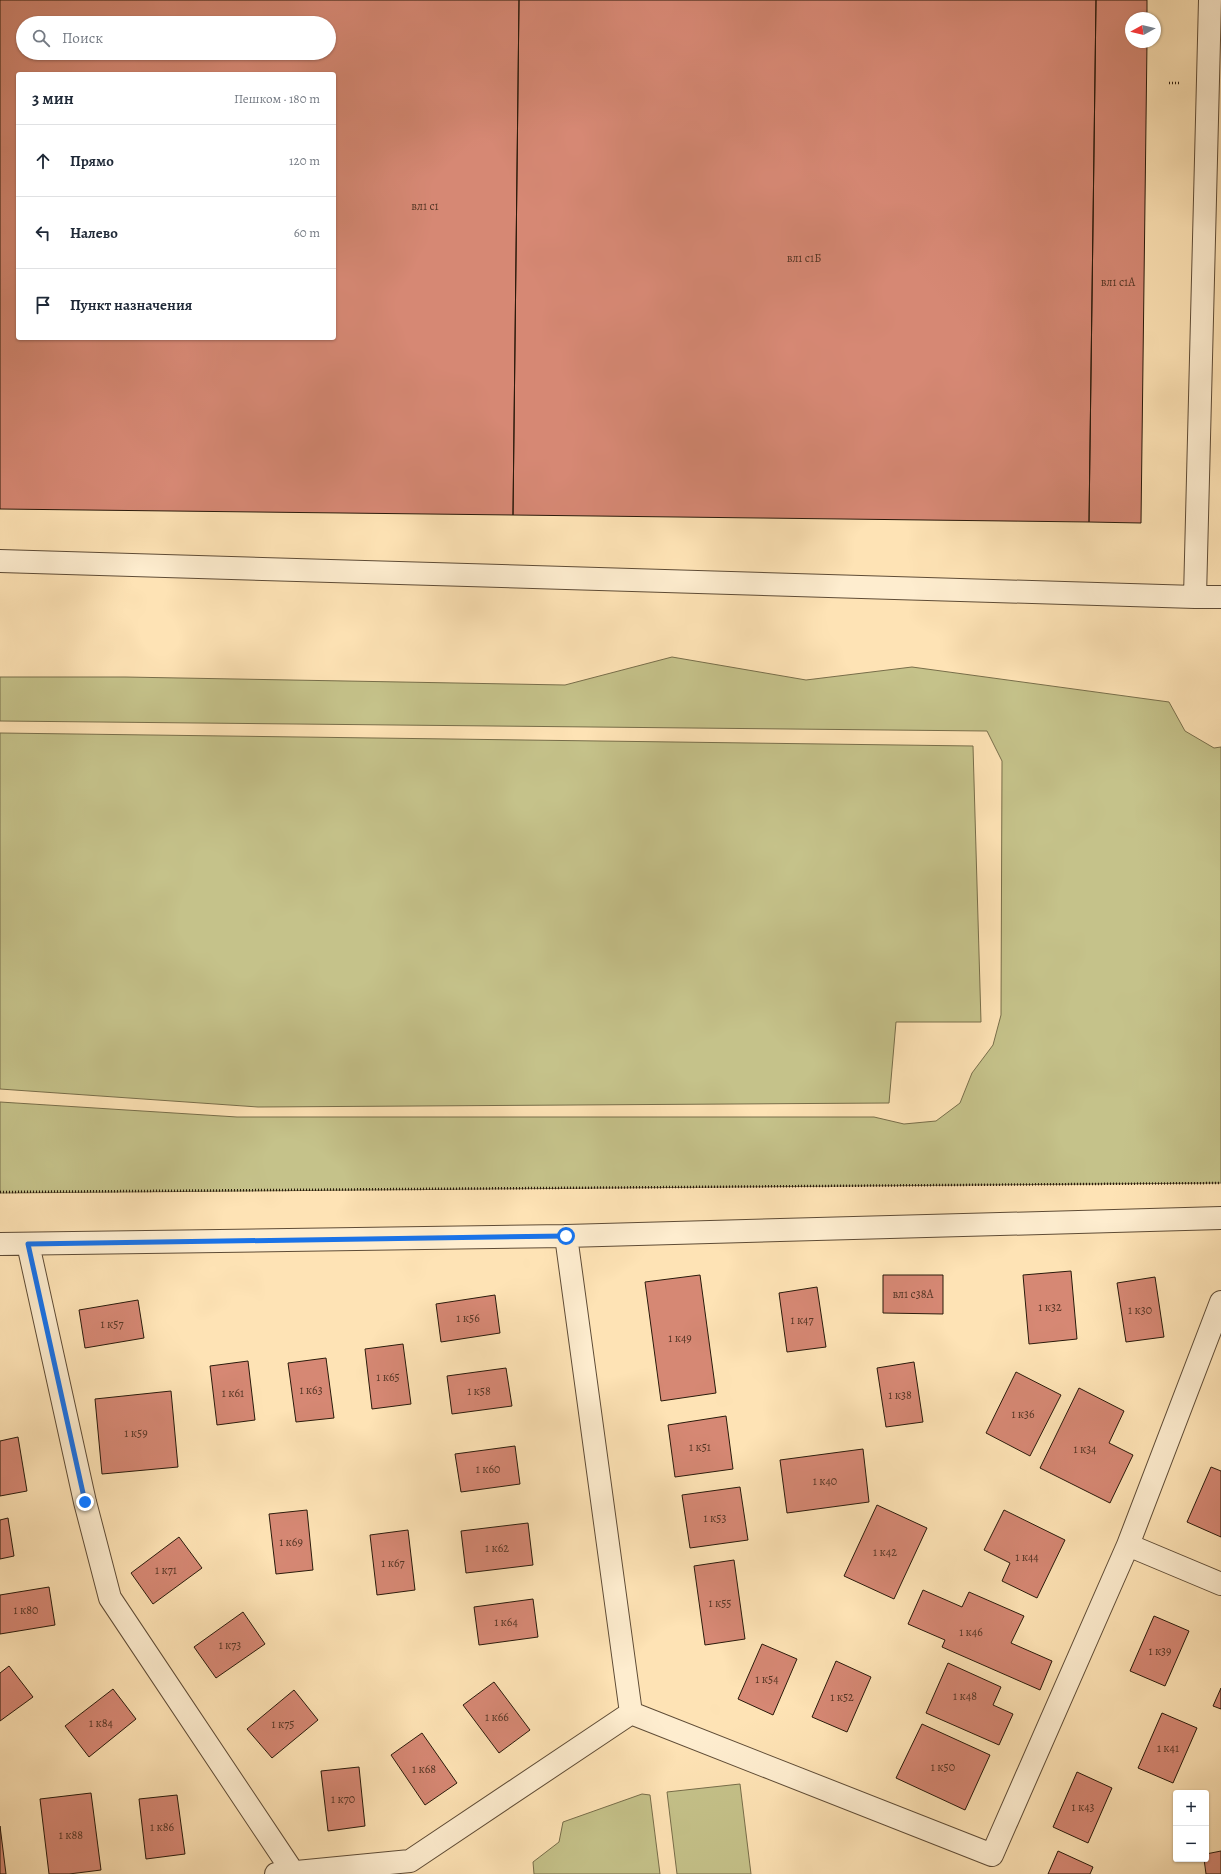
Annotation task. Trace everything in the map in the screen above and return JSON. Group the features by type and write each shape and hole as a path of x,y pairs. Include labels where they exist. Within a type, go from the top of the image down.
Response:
{"street":[{"path":"1196,597 1210,0"},
{"path":"0,561 1221,597"},
{"path":"0,1244 566,1236 1221,1218"},
{"path":"566,1236 631,1713"},
{"path":"28,1244 85,1502 110,1598 284,1873 410,1861 631,1713"},
{"path":"631,1713 992,1855 1128,1545 1221,1302"},
{"path":"1128,1545 1221,1584"}],"path":[{"path":"0,1192 1221,1183"}],"shaded area":[{"path":"672,657 806,680 912,667 1169,702 1185,731 1214,748 1221,747 1221,1183 0,1193 0,1102 237,1117 874,1117 904,1124 936,1121 960,1103 972,1073 993,1045 1001,1015 1002,761 987,731 0,721 0,677 125,677 565,685"},
{"path":"0,733 973,746 981,1022 896,1022 889,1103 258,1107 0,1089"},
{"path":"740,1784 751,1874 677,1874 667,1792"},
{"path":"642,1794 650,1795 660,1874 534,1874 533,1862 559,1842 563,1822"}],"building":[{"path":"0,0 519,0 513,515 0,509"},
{"path":"519,0 1096,0 1089,522 513,515"},
{"path":"1096,0 1147,0 1147,12 1125,12 1125,48 1147,48 1141,523 1089,522"},
{"path":"1071,1271 1077,1339 1029,1344 1023,1275"},
{"path":"700,1275 716,1393 661,1401 645,1282"},
{"path":"883,1275 943,1275 943,1314 883,1313"},
{"path":"1155,1277 1164,1337 1126,1342 1117,1283"},
{"path":"817,1287 826,1347 787,1352 779,1293"},
{"path":"495,1295 500,1333 441,1342 436,1304"},
{"path":"138,1300 144,1338 85,1348 79,1310"},
{"path":"403,1344 411,1404 372,1409 365,1349"},
{"path":"326,1358 334,1418 296,1422 288,1363"},
{"path":"248,1361 255,1420 217,1425 210,1366"},
{"path":"914,1362 923,1422 886,1427 877,1368"},
{"path":"506,1368 512,1406 452,1414 447,1376"},
{"path":"1016,1372 1061,1395 1030,1456 986,1433"},
{"path":"1079,1388 1124,1411 1109,1443 1133,1455 1110,1503 1040,1468"},
{"path":"171,1391 178,1467 102,1474 95,1399"},
{"path":"726,1416 733,1469 675,1477 668,1425"},
{"path":"18,1437 27,1491 0,1496 0,1441"},
{"path":"515,1446 520,1484 461,1492 455,1454"},
{"path":"863,1449 869,1502 787,1513 780,1460"},
{"path":"1211,1467 1221,1471 1221,1537 1187,1522"},
{"path":"740,1487 748,1540 690,1548 682,1495"},
{"path":"877,1505 927,1528 894,1599 844,1576"},
{"path":"307,1510 313,1570 276,1574 269,1514"},
{"path":"1004,1510 1065,1540 1037,1598 1002,1581 1010,1563 984,1550"},
{"path":"8,1518 14,1556 0,1559 0,1520"},
{"path":"528,1523 533,1565 466,1573 461,1531"},
{"path":"408,1530 415,1590 377,1595 370,1535"},
{"path":"179,1537 202,1568 153,1604 131,1573"},
{"path":"734,1560 745,1639 705,1645 694,1566"},
{"path":"49,1587 55,1625 0,1634 0,1595"},
{"path":"923,1590 962,1607 969,1592 1024,1616 1011,1643 1052,1661 1040,1690 942,1647 945,1640 908,1624"},
{"path":"533,1599 538,1637 479,1645 474,1607"},
{"path":"243,1612 265,1644 216,1678 194,1647"},
{"path":"1154,1616 1189,1631 1165,1686 1130,1671"},
{"path":"762,1644 797,1659 773,1715 738,1699"},
{"path":"836,1661 871,1677 847,1732 812,1717"},
{"path":"948,1663 1001,1687 993,1705 1013,1714 999,1745 926,1713"},
{"path":"9,1666 33,1697 0,1721 0,1673"},
{"path":"494,1682 530,1730 499,1753 463,1705"},
{"path":"1221,1688 1221,1709 1213,1706"},
{"path":"113,1689 136,1719 89,1757 65,1726"},
{"path":"294,1690 318,1720 272,1758 247,1729"},
{"path":"1162,1713 1197,1728 1173,1783 1138,1768"},
{"path":"922,1724 990,1755 965,1810 896,1778"},
{"path":"422,1733 457,1783 425,1805 391,1755"},
{"path":"359,1767 365,1826 328,1831 321,1771"},
{"path":"1077,1772 1112,1788 1088,1843 1053,1827"},
{"path":"91,1793 101,1870 69,1874 49,1874 40,1799"},
{"path":"177,1795 185,1854 146,1859 139,1799"},
{"path":"0,1826 6,1874 0,1874"},
{"path":"1058,1851 1093,1867 1090,1874 1048,1874"},
{"path":"1221,1851 1221,1874 1206,1874 1204,1862 1209,1862 1209,1853"}],"route":[{"path":"85,1502 28,1244 566,1236"}]}
